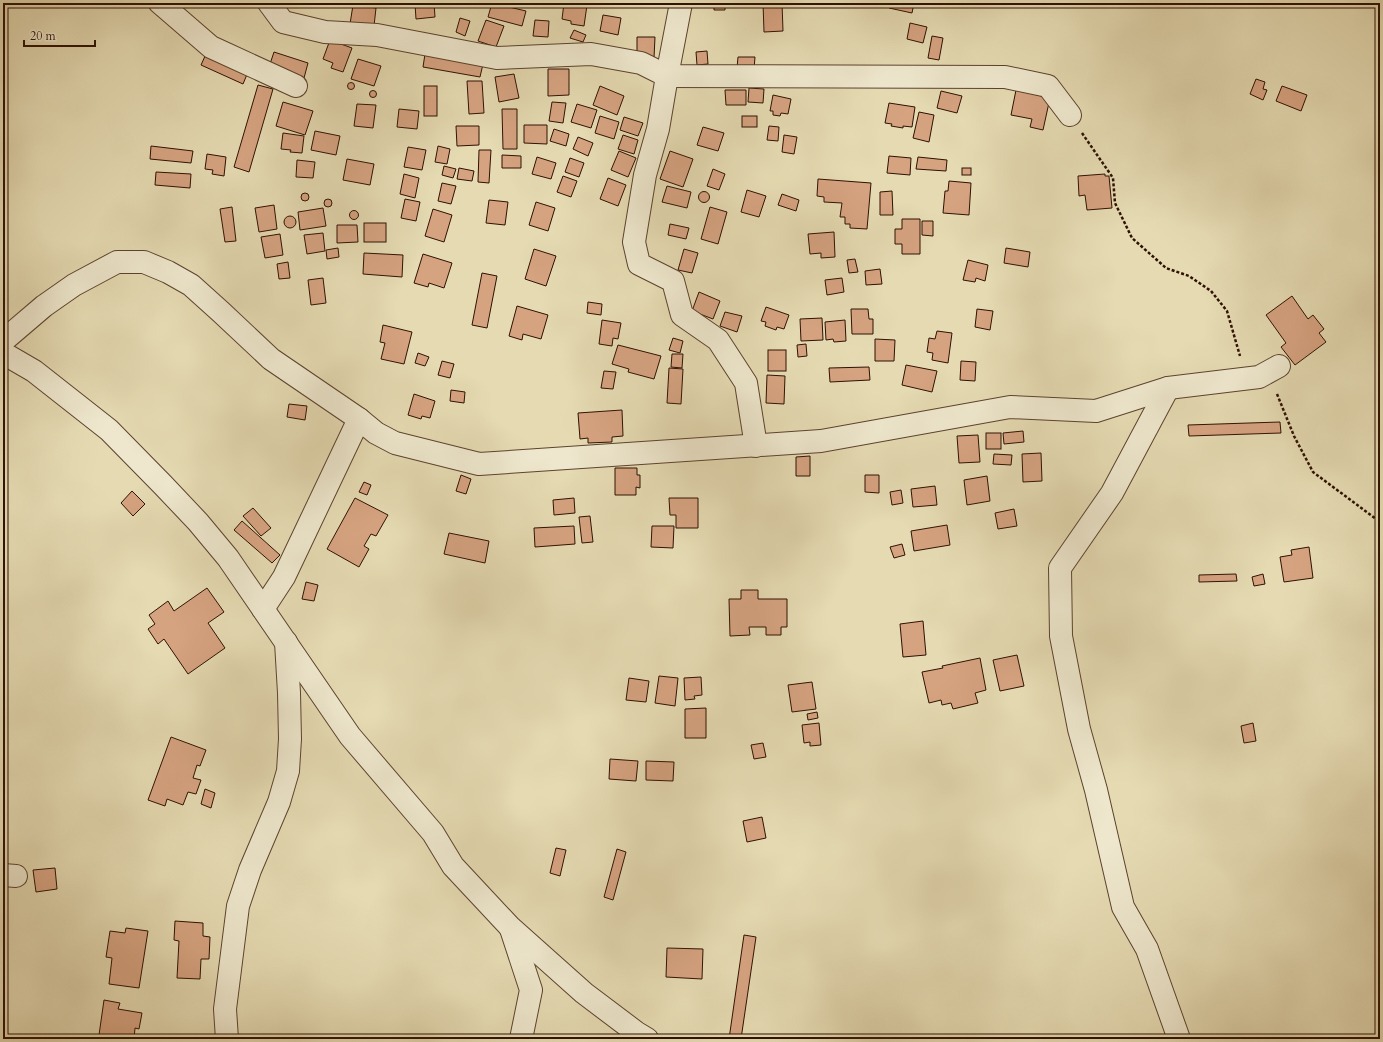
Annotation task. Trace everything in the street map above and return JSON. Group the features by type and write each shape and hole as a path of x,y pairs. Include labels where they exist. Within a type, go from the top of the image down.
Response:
{"street":[{"path":"160,3 211,47 296,86"},
{"path":"269,3 284,22 325,32 377,35 497,58 592,54 640,63 667,76 1005,77 1048,86 1070,115"},
{"path":"681,3 658,129 645,174 634,242 639,264 673,281 682,316 718,340 746,383 756,446"},
{"path":"3,341 44,306 74,285 117,262 144,262 168,272 191,285 271,359 376,433 395,443 479,464 821,441 1010,407 1096,411 1168,388 1259,377 1279,366"},
{"path":"3,354 34,371 109,430 198,522 228,558 350,736 433,833 453,866 510,927 584,993 647,1039"},
{"path":"1168,388 1112,493 1060,568 1061,636 1079,729 1096,790 1124,907 1147,949 1180,1039"},
{"path":"263,609 284,577 358,420"},
{"path":"227,1039 225,1009 238,906 250,870 279,802 288,771 290,731 286,642"},
{"path":"510,927 531,990 521,1039"}],"path":[{"path":"1070,115 1112,178 1115,203 1132,238 1166,268 1189,276 1211,291 1227,311 1240,356 1259,377 1276,391 1294,436 1313,472 1380,522"}],"building":[{"path":"434,3 435,17 416,19 415,4"},
{"path":"492,3 526,11 522,26 488,17"},
{"path":"564,3 587,5 584,26 571,24 571,21 562,19"},
{"path":"714,3 736,3 736,6 725,6 725,10 714,10"},
{"path":"763,3 782,3 783,31 764,32"},
{"path":"890,3 914,3 912,13 889,8"},
{"path":"353,5 376,8 374,26 350,24"},
{"path":"603,15 621,18 618,35 600,31"},
{"path":"460,18 470,21 465,36 456,32"},
{"path":"486,20 504,26 496,47 478,41"},
{"path":"535,20 549,21 548,37 533,36"},
{"path":"910,23 927,27 923,43 907,39"},
{"path":"574,30 586,35 583,42 570,38"},
{"path":"932,36 943,38 939,60 928,58"},
{"path":"637,37 655,37 654,58 637,58"},
{"path":"330,40 352,48 343,72 331,68 333,63 323,59"},
{"path":"707,51 708,64 697,65 696,52"},
{"path":"274,52 308,63 304,78 269,67"},
{"path":"206,54 248,72 243,84 201,65"},
{"path":"425,54 483,64 480,77 423,67"},
{"path":"738,57 755,57 754,69 737,68"},
{"path":"358,59 381,66 374,86 351,79"},
{"path":"548,69 569,69 569,95 548,96"},
{"path":"514,74 519,98 499,102 495,77"},
{"path":"1256,79 1265,82 1263,89 1267,90 1263,100 1250,94"},
{"path":"467,81 482,81 484,113 469,114"},
{"path":"351,82 354,83 354,89 351,90 348,89 347,86 348,83"},
{"path":"258,85 273,89 249,172 234,167"},
{"path":"424,86 437,86 437,116 424,116"},
{"path":"600,86 624,96 617,115 593,105"},
{"path":"1282,86 1307,95 1301,111 1276,101"},
{"path":"749,88 764,89 763,103 748,102"},
{"path":"373,90 376,91 376,97 373,98 370,97 369,94 370,91"},
{"path":"725,90 746,90 746,105 726,105"},
{"path":"1016,90 1050,98 1043,130 1030,127 1032,119 1011,115"},
{"path":"941,91 962,96 957,113 937,108"},
{"path":"773,95 791,99 788,114 781,113 780,116 773,115 773,111 770,111"},
{"path":"283,102 313,111 305,135 276,126"},
{"path":"552,102 566,103 563,123 549,121"},
{"path":"889,103 915,107 912,127 903,126 903,128 891,126 892,124 885,123"},
{"path":"357,104 376,105 373,128 354,126"},
{"path":"577,104 597,110 591,128 571,122"},
{"path":"399,109 419,111 417,129 397,127"},
{"path":"502,109 517,109 517,149 503,149"},
{"path":"919,112 934,115 929,142 913,138"},
{"path":"600,116 619,122 614,139 595,133"},
{"path":"742,116 757,116 757,127 742,127"},
{"path":"624,117 643,123 638,136 620,130"},
{"path":"524,125 547,125 547,144 524,143"},
{"path":"456,126 479,126 479,145 457,146"},
{"path":"769,126 779,127 778,141 767,140"},
{"path":"703,127 724,133 718,151 697,145"},
{"path":"554,129 569,134 566,146 550,141"},
{"path":"315,131 340,136 336,155 311,150"},
{"path":"283,133 304,136 302,153 290,152 291,150 281,149"},
{"path":"623,135 638,140 634,154 618,149"},
{"path":"784,135 797,137 794,154 782,152"},
{"path":"578,137 593,143 588,156 573,149"},
{"path":"151,146 193,151 191,163 150,159"},
{"path":"438,146 450,149 447,164 435,162"},
{"path":"408,147 426,150 422,170 404,167"},
{"path":"479,150 491,150 489,183 478,182"},
{"path":"619,151 636,158 628,177 611,170"},
{"path":"670,151 693,159 683,187 660,179"},
{"path":"207,154 226,157 224,176 212,174 213,170 205,169"},
{"path":"502,155 521,156 521,168 502,168"},
{"path":"889,156 911,158 910,175 887,173"},
{"path":"537,157 556,163 551,179 532,174"},
{"path":"918,157 947,160 946,171 916,169"},
{"path":"570,158 584,163 579,177 565,172"},
{"path":"347,159 374,164 370,185 343,180"},
{"path":"297,160 315,162 313,178 296,177"},
{"path":"444,166 456,169 453,178 442,175"},
{"path":"459,168 474,171 472,181 457,179"},
{"path":"962,168 971,168 971,175 962,175"},
{"path":"713,169 725,174 719,190 707,186"},
{"path":"156,172 191,174 190,188 155,185"},
{"path":"404,174 419,178 415,198 400,194"},
{"path":"1105,174 1105,176 1109,176 1112,208 1087,210 1085,195 1079,196 1078,176"},
{"path":"563,176 577,181 571,197 557,192"},
{"path":"608,178 626,185 618,206 600,199"},
{"path":"818,179 871,183 867,229 850,228 850,224 845,224 845,217 840,217 842,203 824,202 824,197 817,196"},
{"path":"949,181 971,183 969,215 943,213 945,191 948,191"},
{"path":"442,183 456,186 451,204 438,201"},
{"path":"667,186 691,192 687,208 662,202"},
{"path":"747,190 766,196 759,217 741,212"},
{"path":"704,191 708,193 710,197 708,201 704,203 700,201 698,197 700,193"},
{"path":"892,191 893,215 880,215 880,192"},
{"path":"305,193 308,194 308,200 305,201 302,200 301,197 302,194"},
{"path":"782,194 799,200 796,211 778,205"},
{"path":"326,199 330,199 332,203 330,207 326,207 324,205 324,201"},
{"path":"405,199 420,202 416,221 401,218"},
{"path":"489,200 508,202 505,225 486,223"},
{"path":"536,202 555,208 548,231 529,225"},
{"path":"274,205 277,229 259,232 255,208"},
{"path":"232,207 236,241 225,242 220,209"},
{"path":"710,207 727,212 718,244 701,239"},
{"path":"323,208 326,226 300,230 298,212"},
{"path":"433,209 452,215 444,242 425,236"},
{"path":"352,211 356,211 358,215 356,219 352,219 350,217 350,213"},
{"path":"288,216 292,216 296,222 292,228 288,228 284,224 284,220"},
{"path":"902,219 920,219 920,254 902,254 902,244 895,244 895,229 902,229"},
{"path":"922,221 933,221 933,236 922,235"},
{"path":"364,223 386,223 386,242 364,242"},
{"path":"670,224 689,228 686,239 668,235"},
{"path":"337,225 357,225 358,242 337,243"},
{"path":"834,232 835,257 821,258 821,253 810,254 808,234"},
{"path":"323,233 325,251 307,254 304,235"},
{"path":"280,234 283,255 265,258 261,237"},
{"path":"338,248 339,257 327,259 326,250"},
{"path":"1006,248 1030,252 1028,267 1004,263"},
{"path":"534,249 556,256 546,286 525,279"},
{"path":"684,249 698,253 692,273 678,270"},
{"path":"364,253 403,255 402,277 363,274"},
{"path":"423,254 452,263 444,288 429,283 428,287 414,283"},
{"path":"855,259 858,272 849,273 847,260"},
{"path":"968,260 988,265 985,281 976,278 975,282 963,280"},
{"path":"288,262 290,278 279,279 277,264"},
{"path":"880,269 882,284 866,285 865,271"},
{"path":"482,273 497,276 487,328 472,325"},
{"path":"323,278 326,303 311,305 308,280"},
{"path":"842,278 844,292 827,295 825,280"},
{"path":"699,292 720,301 713,319 692,311"},
{"path":"1292,296 1308,319 1313,315 1324,329 1319,333 1326,342 1295,365 1281,347 1286,343 1266,315"},
{"path":"588,302 602,304 601,315 587,313"},
{"path":"517,306 548,315 541,339 523,334 522,340 509,336"},
{"path":"766,307 789,315 784,329 777,327 776,330 765,326 766,322 761,321"},
{"path":"851,309 868,309 869,319 873,319 873,334 852,334"},
{"path":"977,309 993,311 990,330 975,327"},
{"path":"725,312 742,316 737,332 720,326"},
{"path":"822,318 823,340 801,341 800,319"},
{"path":"602,320 621,323 618,339 613,338 612,346 599,344"},
{"path":"845,320 846,341 834,342 833,339 826,340 825,322"},
{"path":"383,325 412,332 404,364 381,359 385,343 380,342"},
{"path":"937,331 952,333 948,363 932,360 933,353 927,352 929,338 935,339"},
{"path":"673,338 683,341 680,353 669,350"},
{"path":"875,339 895,340 894,361 875,361"},
{"path":"806,344 807,356 798,357 797,345"},
{"path":"618,345 661,356 654,379 628,372 629,369 612,364"},
{"path":"768,350 786,350 786,371 768,371"},
{"path":"418,353 429,357 425,366 415,363"},
{"path":"672,354 683,354 682,368 671,367"},
{"path":"442,361 454,364 450,378 438,375"},
{"path":"961,361 976,362 975,381 960,380"},
{"path":"906,365 937,371 932,392 902,385"},
{"path":"869,367 870,380 830,382 829,368"},
{"path":"669,368 683,369 681,404 667,403"},
{"path":"604,371 616,372 613,389 601,388"},
{"path":"767,375 785,376 784,404 766,403"},
{"path":"451,390 465,392 464,403 450,401"},
{"path":"414,394 435,401 430,418 422,416 421,419 408,415"},
{"path":"289,404 307,406 305,420 287,417"},
{"path":"622,410 623,436 612,437 612,442 588,443 588,438 580,439 578,413"},
{"path":"1280,422 1281,433 1189,436 1188,425"},
{"path":"1023,431 1024,442 1004,444 1003,433"},
{"path":"986,433 1001,433 1001,449 986,449"},
{"path":"978,435 980,462 959,463 957,436"},
{"path":"1041,453 1042,481 1023,482 1022,454"},
{"path":"994,454 1012,455 1011,465 993,464"},
{"path":"810,456 810,476 796,476 796,457"},
{"path":"615,468 637,468 637,475 640,475 640,488 636,487 636,495 615,495"},
{"path":"461,475 471,479 466,494 456,491"},
{"path":"865,475 879,475 879,493 865,492"},
{"path":"987,476 990,501 967,505 964,480"},
{"path":"364,482 371,485 367,495 359,492"},
{"path":"935,486 937,505 913,507 911,489"},
{"path":"901,490 903,503 892,505 890,492"},
{"path":"132,491 145,504 133,516 121,503"},
{"path":"355,498 388,515 376,536 371,534 364,546 369,549 359,567 327,549"},
{"path":"574,498 575,513 554,515 553,500"},
{"path":"669,498 698,498 698,528 676,528 676,515 670,515"},
{"path":"253,508 271,528 261,536 243,516"},
{"path":"1014,509 1017,526 998,529 995,513"},
{"path":"590,516 593,542 582,543 579,517"},
{"path":"242,521 280,555 272,563 234,530"},
{"path":"947,525 950,545 914,551 911,531"},
{"path":"574,526 575,544 535,547 534,528"},
{"path":"652,526 674,526 673,548 651,547"},
{"path":"449,533 489,541 485,563 444,554"},
{"path":"902,544 905,555 894,558 890,547"},
{"path":"1309,547 1313,578 1284,582 1280,557 1292,555 1291,550"},
{"path":"1236,574 1237,581 1199,582 1199,575"},
{"path":"1263,574 1265,584 1254,586 1252,577"},
{"path":"306,582 318,585 314,601 302,599"},
{"path":"207,588 224,612 208,623 225,648 188,674 164,639 158,644 148,629 155,624 149,615 168,601 174,611"},
{"path":"741,590 758,590 758,599 787,599 787,627 781,627 781,635 766,635 766,627 749,627 750,635 730,636 729,599 741,599"},
{"path":"923,621 926,655 903,657 900,624"},
{"path":"1017,655 1024,686 1000,691 993,660"},
{"path":"980,658 986,690 975,693 978,703 953,709 951,703 942,705 941,700 929,703 922,672"},
{"path":"659,676 678,678 675,706 655,703"},
{"path":"701,677 702,695 694,696 695,699 685,700 684,678"},
{"path":"629,678 649,681 646,702 626,700"},
{"path":"812,682 816,709 792,712 788,685"},
{"path":"706,708 706,738 685,738 685,709"},
{"path":"817,712 818,718 808,720 807,714"},
{"path":"819,723 821,745 810,746 810,742 804,743 802,725"},
{"path":"1253,723 1256,741 1244,743 1241,726"},
{"path":"171,737 206,750 200,766 197,765 193,778 201,780 196,794 188,792 183,805 167,799 165,806 148,800"},
{"path":"763,743 766,757 754,759 751,745"},
{"path":"610,759 638,761 636,781 609,779"},
{"path":"646,761 674,762 673,781 646,780"},
{"path":"205,789 215,793 211,808 201,804"},
{"path":"762,817 766,838 747,842 743,821"},
{"path":"556,848 566,850 560,876 550,873"},
{"path":"617,849 626,852 613,900 604,897"},
{"path":"55,868 57,889 36,892 33,870"},
{"path":"175,921 203,923 203,936 210,937 209,959 201,959 200,979 177,978 179,941 174,940"},
{"path":"126,928 148,931 139,988 109,984 112,958 106,957 110,931 125,933"},
{"path":"744,935 756,937 741,1039 729,1039"},
{"path":"667,948 703,949 702,979 666,977"},
{"path":"104,1000 120,1003 118,1009 142,1013 139,1029 135,1028 134,1039 99,1035"}]}
